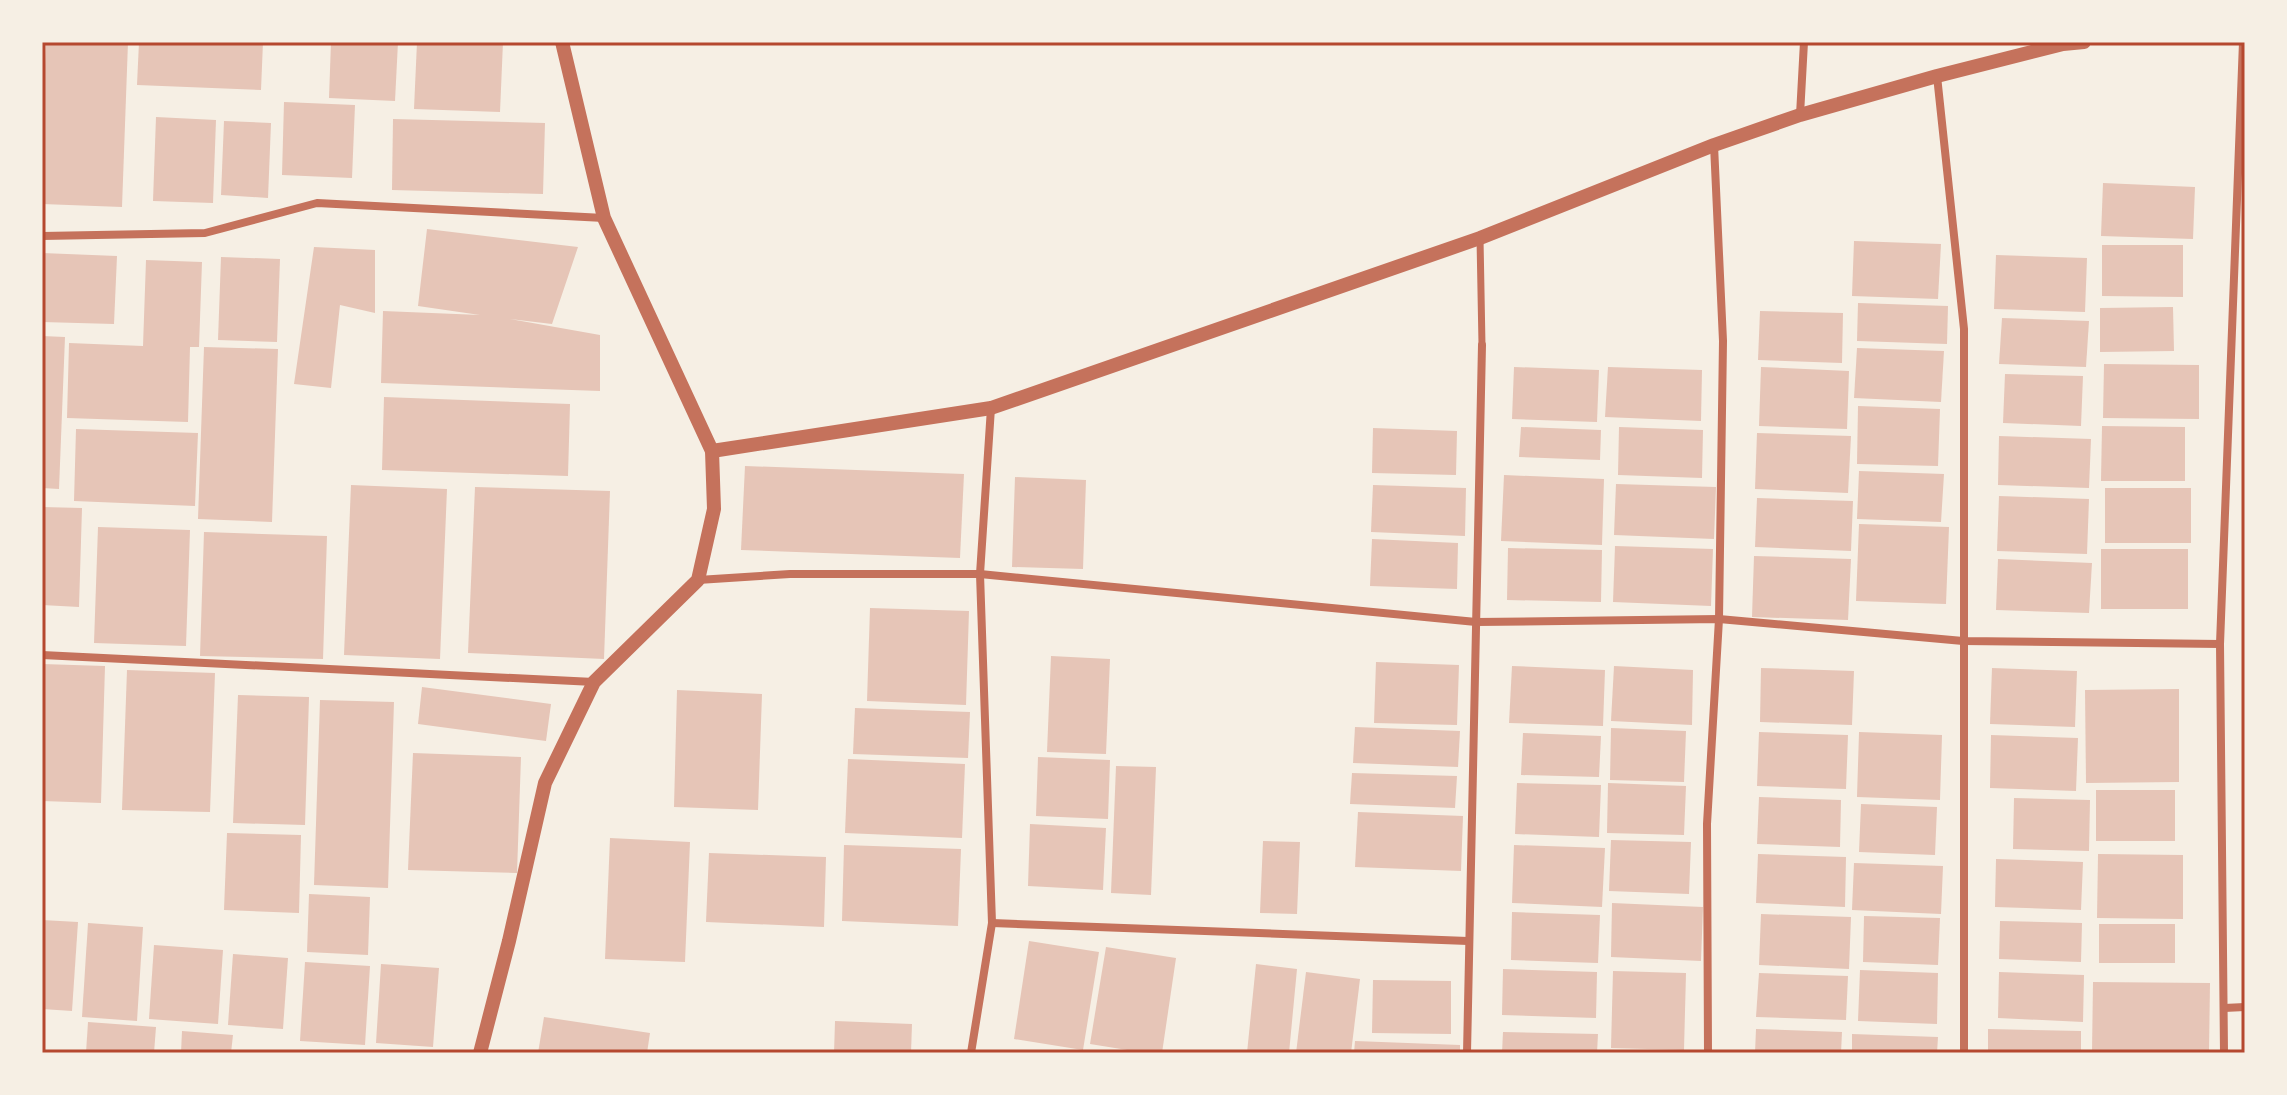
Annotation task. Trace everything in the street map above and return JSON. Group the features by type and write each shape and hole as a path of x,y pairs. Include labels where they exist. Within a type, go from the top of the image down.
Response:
{"street":[{"path":"480,1053 545,783 594,682 698,580 714,509 712,451 604,218 562,42"},
{"path":"1800,115 1804,42"},
{"path":"712,451 991,408 1480,238 1714,145 1800,115 2064,43 2084,42"},
{"path":"2224,1053 2220,644 2243,42"},
{"path":"1937,76 1964,329 1964,1053"},
{"path":"1708,1053 1707,824 1719,619 1723,341 1714,145"},
{"path":"42,236 205,233 317,203 604,218"},
{"path":"1467,1053 1482,345 1480,238"},
{"path":"971,1053 992,923 980,574 991,408"},
{"path":"698,580 790,574 980,574 1476,622 1719,619 1963,641 2220,644"},
{"path":"42,655 594,682"},
{"path":"992,923 1468,941"},
{"path":"2224,1008 2245,1007"}],"building":[{"path":"46,42 128,42 122,207 42,204"},
{"path":"139,42 263,42 261,90 137,85"},
{"path":"331,42 398,42 395,101 329,98"},
{"path":"417,42 503,42 500,112 414,109"},
{"path":"284,102 355,105 352,178 282,175"},
{"path":"156,117 216,120 213,203 153,201"},
{"path":"393,119 545,123 543,194 392,190"},
{"path":"224,121 271,123 268,198 221,195"},
{"path":"2103,183 2195,187 2193,239 2101,236"},
{"path":"427,229 578,247 552,324 510,319 600,335 600,391 381,383 383,311 480,315 418,306"},
{"path":"1854,241 1941,244 1938,299 1852,296"},
{"path":"2102,245 2183,245 2183,297 2102,296"},
{"path":"314,247 375,250 375,313 340,305 331,388 294,384"},
{"path":"42,253 117,256 114,324 42,322"},
{"path":"1996,255 2087,258 2085,312 1994,309"},
{"path":"221,257 280,259 277,342 218,340"},
{"path":"146,260 202,262 199,347 190,347 188,422 67,418 69,343 143,346"},
{"path":"1858,303 1948,306 1947,344 1857,341"},
{"path":"2173,307 2174,351 2100,352 2100,308"},
{"path":"1760,311 1843,313 1842,363 1758,360"},
{"path":"2002,318 2089,321 2086,367 1999,364"},
{"path":"42,336 65,337 59,489 42,488"},
{"path":"204,347 278,349 272,522 198,519"},
{"path":"1857,348 1944,351 1941,402 1854,398"},
{"path":"2104,364 2199,365 2199,419 2103,418"},
{"path":"1514,367 1599,370 1597,422 1512,419"},
{"path":"1608,367 1702,370 1701,421 1605,417"},
{"path":"1761,367 1849,371 1847,429 1759,426"},
{"path":"2005,374 2083,376 2081,426 2003,423"},
{"path":"384,397 570,404 568,476 382,470"},
{"path":"1858,406 1940,409 1938,466 1857,464"},
{"path":"2102,426 2185,427 2185,481 2101,481"},
{"path":"1521,427 1601,430 1600,460 1519,457"},
{"path":"1619,427 1703,430 1702,478 1618,475"},
{"path":"1373,428 1457,431 1456,475 1372,473"},
{"path":"76,429 198,433 195,506 74,501"},
{"path":"1757,433 1851,436 1848,493 1755,489"},
{"path":"1999,436 2091,439 2089,488 1998,485"},
{"path":"745,466 964,474 960,558 741,550"},
{"path":"1859,471 1944,474 1941,522 1857,519"},
{"path":"1504,475 1604,479 1602,545 1501,541"},
{"path":"1015,477 1086,480 1083,569 1012,567"},
{"path":"1616,484 1716,487 1714,539 1614,535"},
{"path":"351,485 447,489 440,659 344,655"},
{"path":"1373,485 1466,488 1465,536 1371,532"},
{"path":"475,487 610,491 604,659 468,653"},
{"path":"2105,488 2191,488 2191,543 2105,543"},
{"path":"1999,496 2089,499 2087,554 1997,551"},
{"path":"1757,498 1853,501 1851,551 1755,547"},
{"path":"42,507 82,508 79,607 42,605"},
{"path":"1859,524 1949,527 1946,604 1856,601"},
{"path":"98,527 190,530 186,646 94,643"},
{"path":"204,532 327,536 323,659 200,656"},
{"path":"1372,539 1458,543 1457,589 1370,586"},
{"path":"1615,546 1713,549 1711,606 1613,602"},
{"path":"1508,548 1602,550 1601,602 1507,600"},
{"path":"2101,549 2188,549 2188,609 2101,609"},
{"path":"1754,556 1851,559 1848,620 1752,617"},
{"path":"1998,559 2092,563 2089,613 1996,610"},
{"path":"870,608 969,611 966,705 867,701"},
{"path":"1051,656 1110,659 1106,754 1047,752"},
{"path":"1376,662 1459,665 1457,725 1374,723"},
{"path":"42,664 105,666 101,803 42,801"},
{"path":"1512,666 1605,670 1603,726 1509,723"},
{"path":"1614,666 1693,670 1692,725 1611,721"},
{"path":"1761,668 1854,671 1852,725 1760,722"},
{"path":"1992,668 2077,671 2075,727 1990,724"},
{"path":"127,670 215,673 210,812 122,810"},
{"path":"422,687 551,704 546,741 418,724"},
{"path":"2179,689 2179,782 2086,783 2085,690"},
{"path":"677,690 762,694 758,810 674,807"},
{"path":"238,695 309,697 305,825 233,823"},
{"path":"320,700 394,702 388,888 314,885"},
{"path":"855,708 970,712 968,758 853,754"},
{"path":"1355,727 1460,731 1458,767 1353,763"},
{"path":"1611,728 1686,731 1684,782 1610,780"},
{"path":"1759,732 1848,735 1846,789 1757,786"},
{"path":"1859,732 1942,735 1940,800 1857,797"},
{"path":"1523,733 1601,736 1599,777 1521,775"},
{"path":"1991,735 2078,738 2076,791 1990,788"},
{"path":"413,753 521,757 517,873 408,870"},
{"path":"1038,757 1110,760 1108,819 1036,816"},
{"path":"848,759 965,764 962,838 845,833"},
{"path":"1116,766 1156,767 1151,895 1111,893"},
{"path":"1352,773 1457,776 1455,808 1350,804"},
{"path":"1517,783 1601,785 1599,837 1515,834"},
{"path":"1608,783 1686,786 1684,835 1607,833"},
{"path":"2096,790 2175,790 2175,841 2096,841"},
{"path":"1759,797 1841,800 1840,847 1757,844"},
{"path":"2014,798 2090,800 2089,851 2013,849"},
{"path":"1861,804 1937,807 1935,855 1859,852"},
{"path":"1358,812 1463,816 1461,871 1355,867"},
{"path":"1030,824 1106,828 1103,890 1028,886"},
{"path":"227,833 301,835 299,913 224,910"},
{"path":"610,838 690,842 685,962 605,959"},
{"path":"1611,840 1691,842 1689,894 1609,891"},
{"path":"1263,841 1300,842 1297,914 1260,913"},
{"path":"844,845 961,849 958,926 842,921"},
{"path":"1514,845 1605,848 1602,907 1512,903"},
{"path":"709,853 826,857 824,927 706,922"},
{"path":"1758,854 1846,857 1845,907 1756,903"},
{"path":"2098,854 2183,855 2183,919 2097,918"},
{"path":"1996,859 2083,862 2081,910 1995,907"},
{"path":"1854,863 1943,866 1941,914 1852,910"},
{"path":"309,894 370,897 368,955 307,952"},
{"path":"1612,903 1703,907 1701,961 1611,957"},
{"path":"1512,912 1600,915 1598,963 1511,960"},
{"path":"1761,914 1851,917 1849,969 1759,965"},
{"path":"1864,916 1940,918 1938,965 1863,962"},
{"path":"42,920 78,922 72,1011 42,1009"},
{"path":"2000,921 2082,923 2081,962 1999,959"},
{"path":"88,923 143,927 137,1021 82,1017"},
{"path":"2099,924 2175,924 2175,963 2099,963"},
{"path":"1029,941 1099,952 1083,1050 1014,1039"},
{"path":"154,945 223,950 218,1024 149,1019"},
{"path":"1106,947 1176,958 1162,1053 1090,1044"},
{"path":"233,954 288,958 283,1029 228,1025"},
{"path":"305,962 370,966 365,1045 300,1041"},
{"path":"381,964 439,968 433,1047 376,1043"},
{"path":"1256,964 1297,969 1289,1053 1247,1053"},
{"path":"1503,969 1597,972 1596,1018 1502,1015"},
{"path":"1860,970 1938,973 1937,1024 1858,1021"},
{"path":"1613,971 1686,973 1684,1050 1611,1048"},
{"path":"1306,972 1360,979 1351,1053 1296,1053"},
{"path":"1999,972 2084,975 2083,1022 1998,1018"},
{"path":"1759,973 1848,976 1846,1020 1756,1017"},
{"path":"1373,980 1451,981 1451,1034 1372,1033"},
{"path":"2093,982 2210,983 2209,1053 2092,1053"},
{"path":"544,1017 650,1033 647,1053 538,1053"},
{"path":"835,1021 912,1024 911,1053 834,1053"},
{"path":"88,1022 156,1027 154,1053 86,1053"},
{"path":"1756,1029 1842,1032 1841,1053 1755,1053"},
{"path":"1988,1029 2081,1031 2081,1053 1988,1053"},
{"path":"182,1031 233,1035 231,1053 181,1053"},
{"path":"1503,1032 1598,1034 1597,1053 1502,1053"},
{"path":"1852,1034 1938,1037 1937,1053 1852,1053"},
{"path":"1355,1041 1460,1045 1460,1053 1354,1053"}]}
